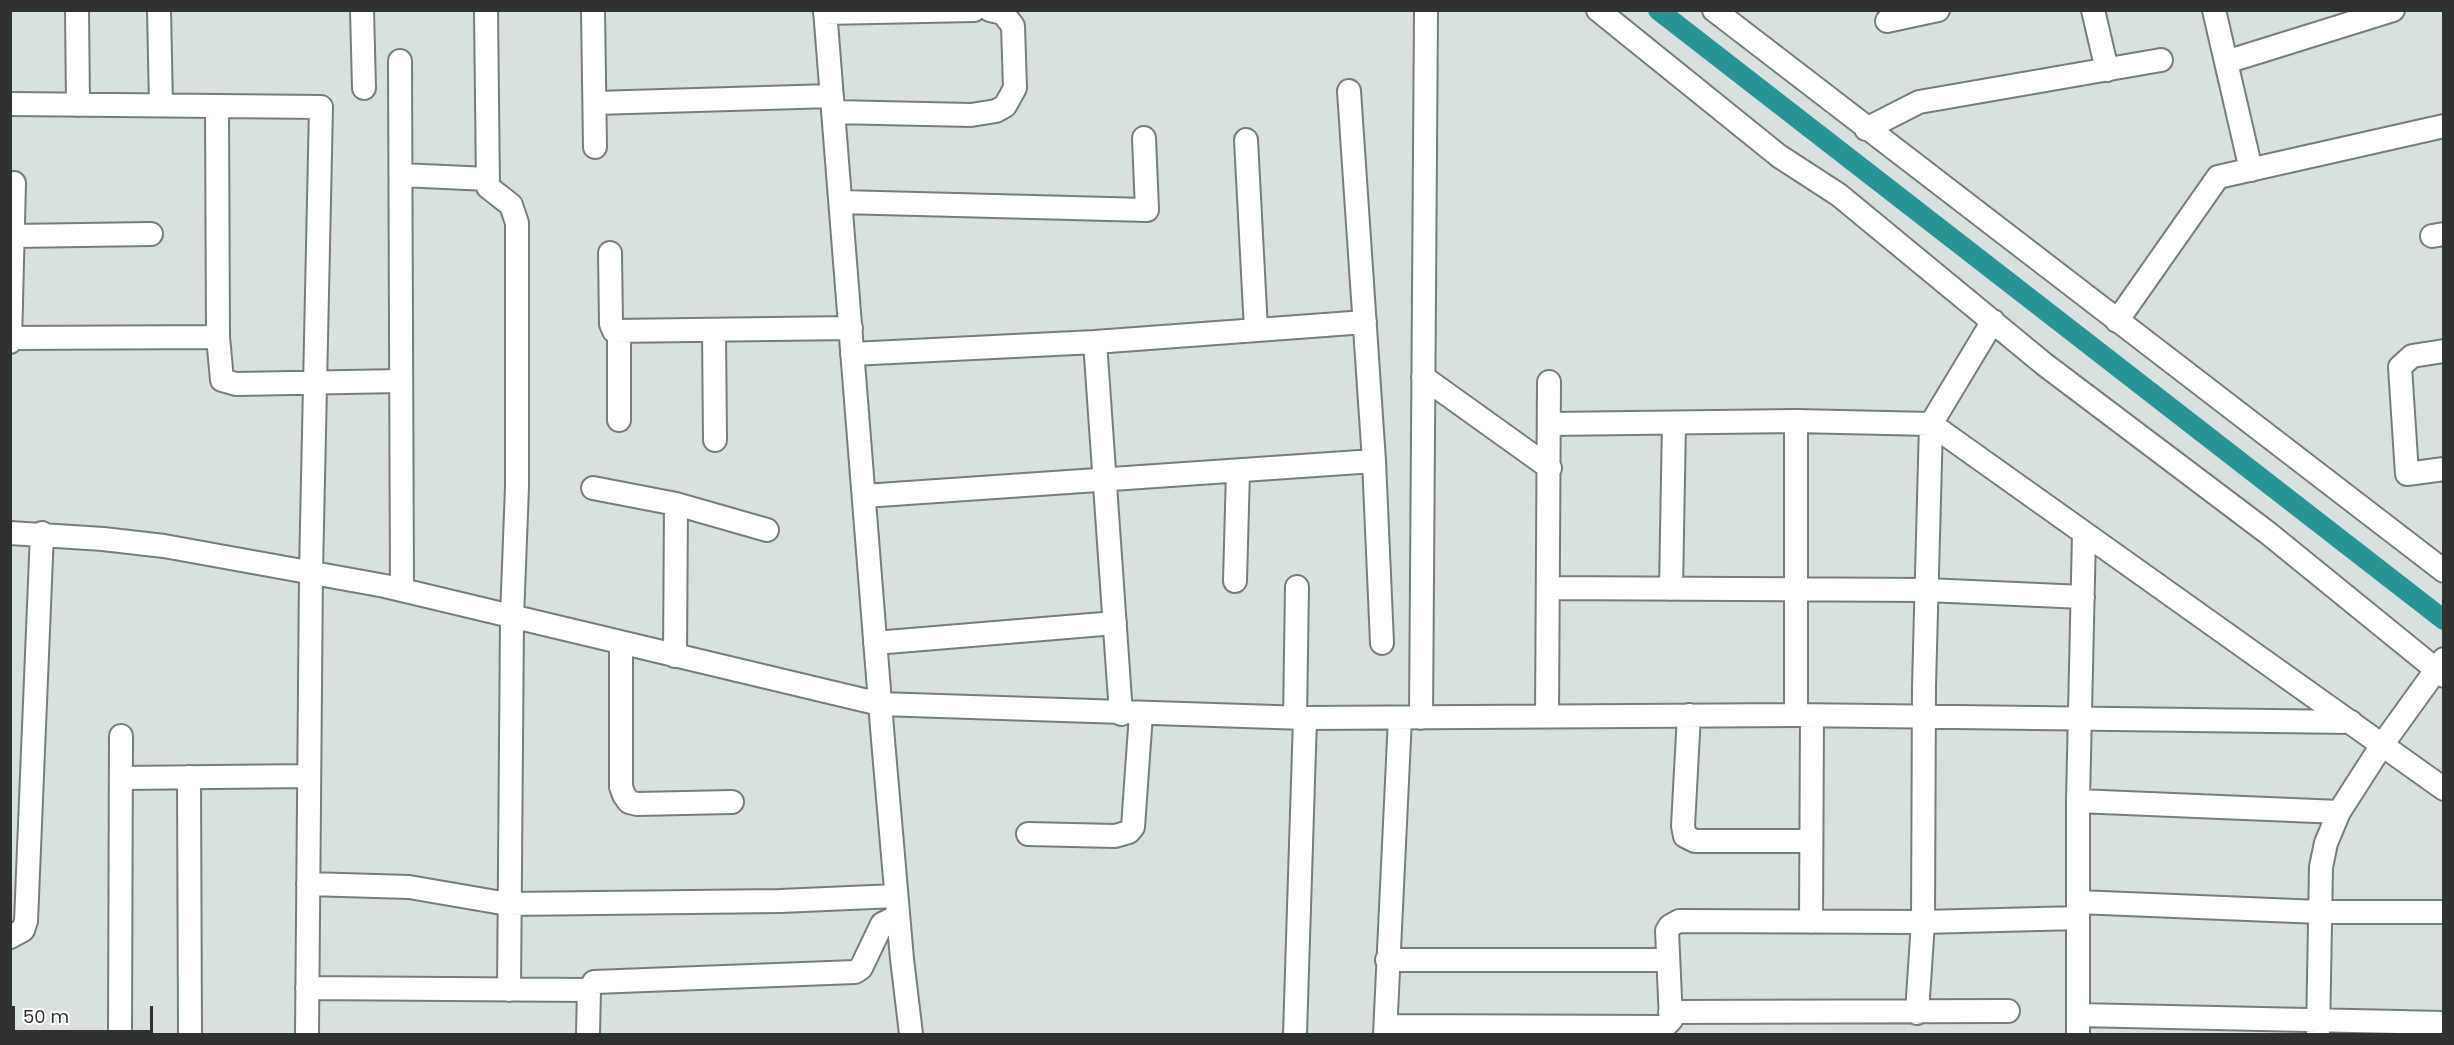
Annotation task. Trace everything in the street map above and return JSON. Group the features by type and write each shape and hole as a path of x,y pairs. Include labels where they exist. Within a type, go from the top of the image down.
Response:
{"street":[{"path":"77,10 78,105"},
{"path":"159,10 161,105"},
{"path":"362,10 364,88"},
{"path":"486,10 488,187 515,210 518,223 518,487 512,618 509,990"},
{"path":"593,10 595,147"},
{"path":"911,1035 897,906 880,704 825,12 974,10"},
{"path":"595,103 833,104 971,115 996,111 1005,106 1015,88 1013,26 1003,13 990,10"},
{"path":"1425,10 1423,377 1410,718 1387,960 1386,1030 1664,1027 1669,1024 1670,1012 1667,931 1674,922 1923,922 2078,910 2444,912"},
{"path":"1598,10 1779,156 1839,195 2157,452 2268,534 2441,668 2382,745 2339,812 2322,855 2318,1028"},
{"path":"1714,10 2444,571"},
{"path":"1887,21 1938,10"},
{"path":"2092,10 2107,70"},
{"path":"2214,10 2251,170"},
{"path":"2226,62 2393,10"},
{"path":"1866,129 1919,102 2161,60"},
{"path":"400,61 402,590"},
{"path":"1349,91 1374,461 1382,643"},
{"path":"10,104 321,107 310,572 307,1035"},
{"path":"217,106 220,374 227,383 314,385 401,381"},
{"path":"2117,321 2218,177 2444,126"},
{"path":"840,202 1147,210 1144,138"},
{"path":"1246,140 1256,330"},
{"path":"401,175 488,178"},
{"path":"14,183 11,340 218,337"},
{"path":"13,236 151,234"},
{"path":"610,254 611,324 615,331 850,328"},
{"path":"1917,1013 1923,922 1924,718 1931,424 1993,321"},
{"path":"852,354 1095,342 1365,322"},
{"path":"714,331 715,440"},
{"path":"619,332 619,420"},
{"path":"1028,834 1115,836 1130,831 1133,827 1131,714 1115,623 1095,342"},
{"path":"2444,351 2412,356 2400,367 2407,474 2444,469"},
{"path":"1423,377 1550,468"},
{"path":"1547,717 1549,382"},
{"path":"1796,421 1796,590 1811,841 1811,922"},
{"path":"1550,424 1796,421 1931,424 2444,789"},
{"path":"1671,589 1674,423"},
{"path":"864,496 1374,461"},
{"path":"1235,581 1238,471"},
{"path":"593,488 676,504 767,530"},
{"path":"675,656 676,504"},
{"path":"10,533 164,546 402,590 880,704 1300,718 1689,715 2351,722"},
{"path":"10,937 23,930 26,921 42,534"},
{"path":"2084,534 2078,801 2078,1025 2318,1028 2444,1023"},
{"path":"1295,1035 1300,718 1297,587"},
{"path":"1549,588 1927,590 2083,597"},
{"path":"875,643 1115,623"},
{"path":"621,643 621,787 624,795 629,802 637,804 732,802"},
{"path":"1689,715 1683,826 1685,836 1695,841 1811,841"},
{"path":"120,1035 121,736"},
{"path":"121,778 309,776"},
{"path":"189,777 190,1035"},
{"path":"2078,801 2339,812"},
{"path":"308,884 409,887 508,904 780,901 897,906"},
{"path":"588,1035 589,990 594,982 855,972 861,968 882,924 897,906"},
{"path":"1387,960 1667,960"},
{"path":"307,988 589,990"},
{"path":"1670,1012 2008,1011"}],"waterway":[{"path":"1658,10 2444,620"}]}
